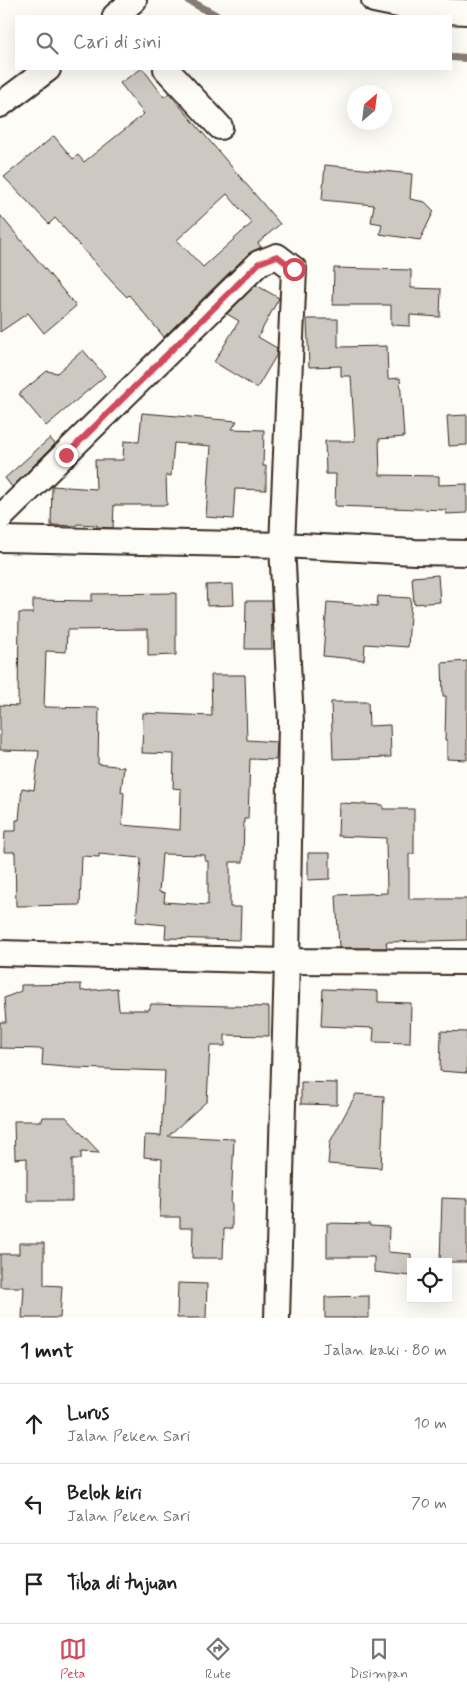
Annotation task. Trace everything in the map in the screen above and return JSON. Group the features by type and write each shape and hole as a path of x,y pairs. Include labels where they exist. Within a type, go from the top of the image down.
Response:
{"street":[{"path":"374,0 423,10 467,12"},
{"path":"0,105 47,70"},
{"path":"167,70 220,126"},
{"path":"0,518 259,263 277,256 294,269 282,545 291,722 287,961 277,1318"},
{"path":"0,540 282,545 467,553"},
{"path":"0,953 287,961 467,962"}],"building":[{"path":"140,70 144,70 164,97 169,93 280,224 258,243 261,247 249,253 164,337 129,295 127,297 113,283 55,218 49,224 4,177 54,136 73,159 78,155 84,162 144,114 120,83","holes":["227,194 252,223 203,267 177,240"]},
{"path":"325,165 412,174 410,199 425,202 434,211 420,240 380,234 382,224 371,222 374,205 322,200"},
{"path":"0,215 76,306 44,333 28,313 0,332"},
{"path":"334,268 411,270 411,288 441,289 440,317 410,315 410,326 391,325 391,305 333,305"},
{"path":"256,285 279,298 258,337 277,348 276,356 257,388 214,362 239,321 227,314"},
{"path":"307,319 338,319 338,347 387,346 388,379 400,378 404,437 379,439 380,475 439,476 439,485 467,484 467,513 446,514 446,510 335,506 336,474 326,474 325,441 355,441 351,376 341,376 341,366 309,367"},
{"path":"83,350 105,376 46,426 19,394 47,371 57,373"},
{"path":"142,413 237,421 232,429 264,430 263,466 266,466 266,490 235,489 233,519 206,517 211,446 174,443 171,476 166,475 167,505 114,505 113,528 77,524 76,526 51,525 52,486 96,489 95,460 123,460 124,441 139,442"},
{"path":"467,415 467,445 449,446 447,416"},
{"path":"50,438 55,444 12,487 5,478"},
{"path":"438,575 440,602 414,604 412,577"},
{"path":"233,584 234,605 207,606 206,585"},
{"path":"176,593 176,655 148,656 148,629 67,630 66,652 46,651 44,707 99,708 98,764 124,767 121,792 124,793 122,825 180,830 181,789 173,788 174,754 142,753 143,713 212,716 211,675 245,675 247,740 277,742 276,760 250,759 248,819 244,819 243,862 230,862 230,907 241,907 240,940 165,938 166,925 136,922 141,858 99,854 99,857 82,856 80,905 16,906 15,852 4,852 5,831 16,831 16,820 19,820 22,788 34,790 39,751 0,750 0,705 18,706 19,613 33,613 33,600 92,601 92,594","holes":["162,854 205,855 205,861 208,861 208,905 164,902 165,893 159,892"]},
{"path":"378,596 411,598 408,647 365,644 364,660 323,656 327,602 377,606"},
{"path":"246,601 271,601 272,649 245,649"},
{"path":"467,661 467,760 447,759 447,740 445,740 446,696 443,696 442,663"},
{"path":"331,702 368,702 369,726 390,725 391,757 333,759"},
{"path":"339,803 383,805 383,809 414,809 414,854 409,854 409,899 467,899 467,940 386,942 387,948 339,948 336,895 387,893 386,838 338,836"},
{"path":"308,853 330,853 330,879 308,880"},
{"path":"81,984 81,991 117,988 119,1010 149,1010 151,1004 269,1007 269,1036 225,1035 225,1046 210,1046 207,1101 168,1136 234,1139 231,1204 232,1229 224,1229 223,1258 192,1258 193,1228 180,1228 180,1217 160,1217 162,1159 144,1157 145,1135 161,1136 165,1071 42,1065 43,1049 0,1048 0,1022 6,1022 4,998 21,991 21,985"},
{"path":"323,989 378,991 378,1002 411,1003 410,1043 373,1042 374,1028 321,1026"},
{"path":"441,1031 467,1032 467,1073 440,1071"},
{"path":"301,1082 337,1083 337,1105 301,1104"},
{"path":"356,1094 384,1096 381,1168 328,1164 330,1142"},
{"path":"43,1117 66,1117 100,1153 81,1152 81,1159 72,1159 72,1201 27,1201 27,1158 15,1159 14,1121 42,1121"},
{"path":"442,1198 467,1199 467,1262 452,1262 452,1258 440,1258"},
{"path":"327,1223 370,1224 370,1226 389,1227 388,1252 411,1254 411,1258 407,1258 407,1276 374,1272 374,1257 327,1257"},
{"path":"19,1243 44,1243 44,1285 62,1286 60,1318 22,1318 24,1287 0,1287 0,1254 19,1254"},
{"path":"178,1283 207,1284 206,1318 177,1318"},
{"path":"369,1296 369,1318 325,1318 325,1297"}],"waterway":[{"path":"188,0 215,15"},
{"path":"452,57 467,58"}],"route":[{"path":"66,455 259,263 277,256 294,269"}]}
